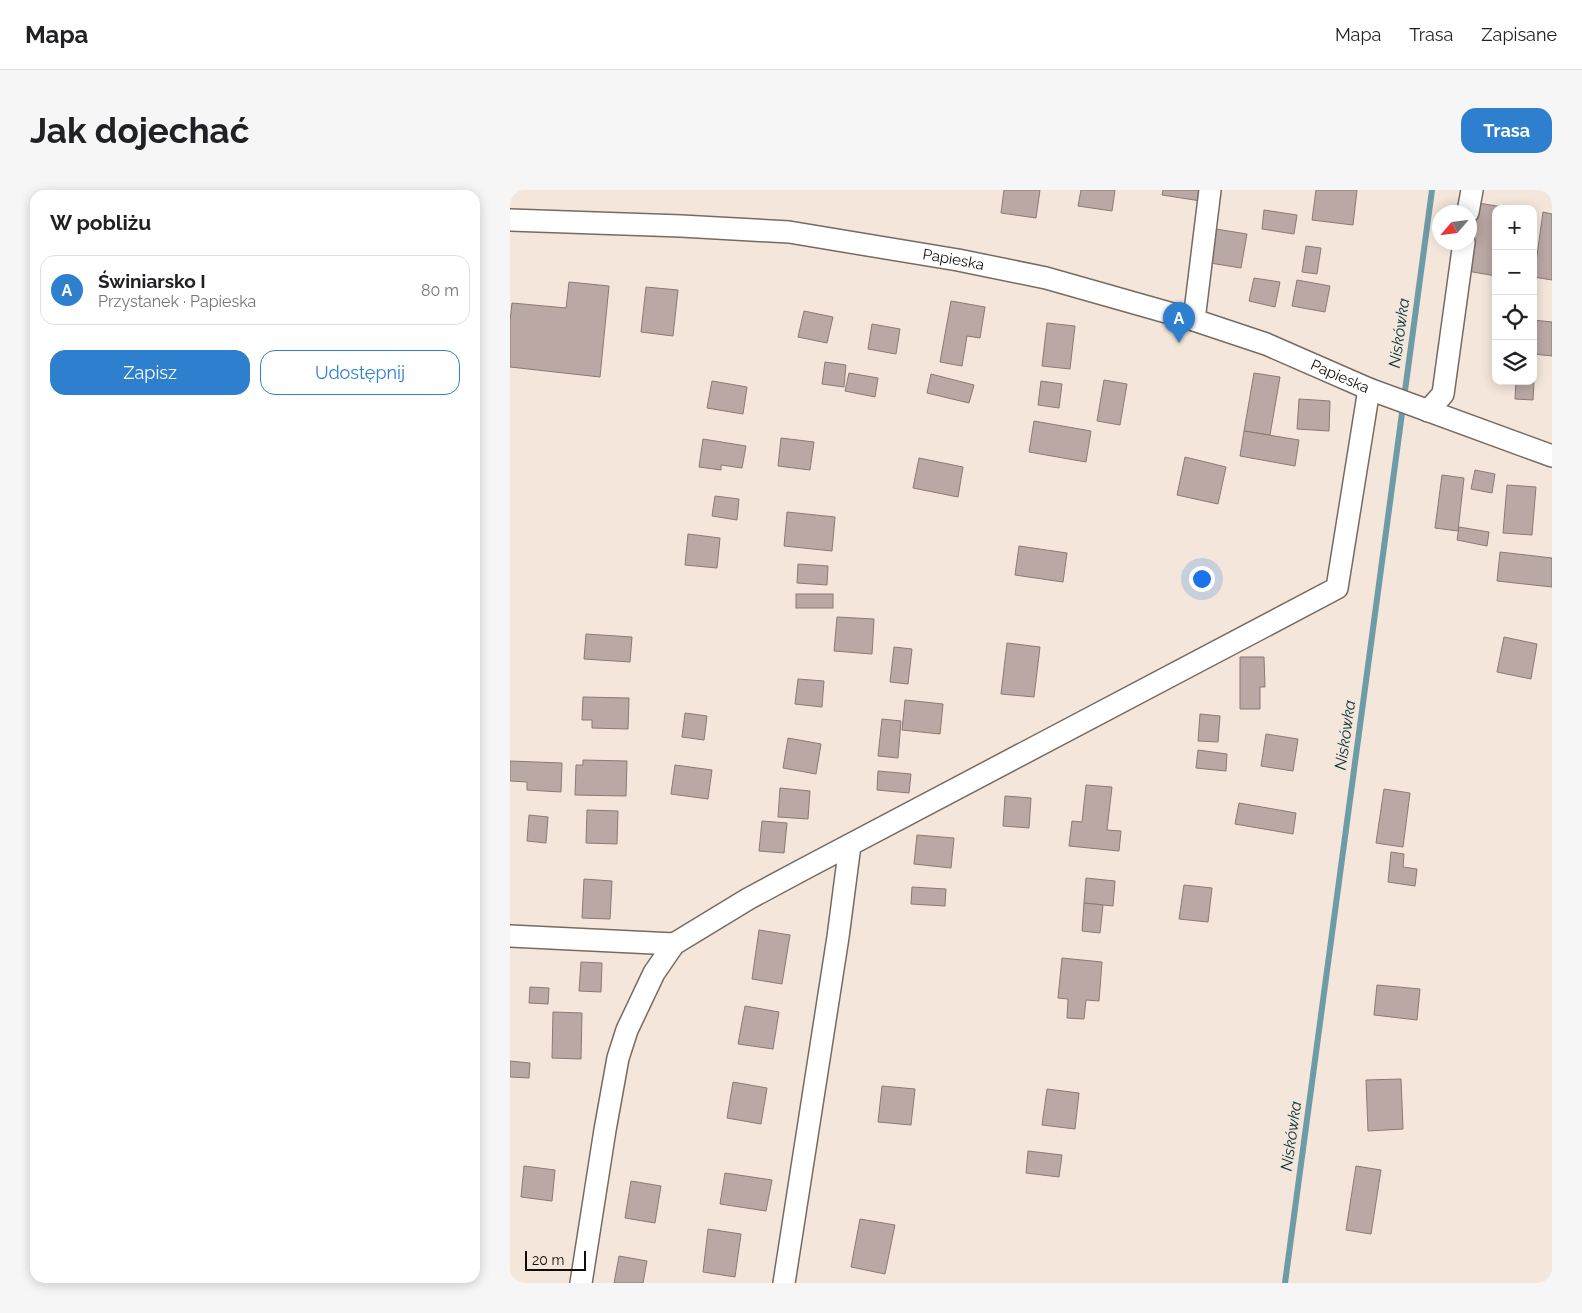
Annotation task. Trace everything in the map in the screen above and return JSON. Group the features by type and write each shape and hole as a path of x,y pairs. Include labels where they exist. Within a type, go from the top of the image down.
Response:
{"street":[{"path":"1194,320 1210,190"},
{"path":"1469,205 1472,190"},
{"name":"Papieska","path":"510,220 789,232 958,260 1046,278 1194,320 1266,344 1374,390 1552,456"},
{"path":"1423,409 1443,394 1463,250"},
{"path":"582,1283 603,1139 618,1058 638,1005 654,973 674,944 748,899 1337,588 1374,390"},
{"path":"784,1283 838,938 850,845"},
{"path":"510,936 674,944"}],"building":[{"path":"1004,190 1040,190 1036,218 1001,213"},
{"path":"1081,190 1115,190 1112,211 1078,206"},
{"path":"1163,190 1202,190 1201,201 1162,195"},
{"path":"1316,190 1357,190 1353,225 1312,220"},
{"path":"1478,203 1492,205 1492,275 1467,271 1470,250 1477,250"},
{"path":"1264,210 1297,215 1294,234 1262,229"},
{"path":"1543,212 1552,214 1552,280 1537,278 1537,255"},
{"path":"1216,229 1247,234 1241,268 1210,263"},
{"path":"1306,246 1321,248 1317,274 1302,272"},
{"path":"1254,278 1280,282 1275,307 1249,301"},
{"path":"1297,280 1330,286 1325,312 1292,306"},
{"path":"569,282 609,286 600,377 510,367 512,303 566,308"},
{"path":"646,287 678,290 673,336 641,332"},
{"path":"951,301 985,307 980,338 967,336 962,366 940,362"},
{"path":"804,311 833,317 827,343 798,337"},
{"path":"1537,320 1552,322 1552,356 1537,354"},
{"path":"1047,323 1075,326 1070,369 1042,366"},
{"path":"872,324 900,329 896,354 868,349"},
{"path":"825,362 846,365 844,387 822,384"},
{"path":"849,373 878,378 875,397 845,391"},
{"path":"1254,373 1280,377 1270,435 1244,431"},
{"path":"931,374 974,385 969,403 927,393"},
{"path":"1104,380 1127,384 1120,425 1097,421"},
{"path":"712,381 747,387 743,414 707,408"},
{"path":"1041,381 1062,384 1059,408 1038,405"},
{"path":"1516,385 1534,385 1533,400 1515,399"},
{"path":"1299,399 1330,401 1329,431 1297,429"},
{"path":"1034,421 1091,431 1086,462 1029,452"},
{"path":"1244,431 1299,440 1295,466 1240,456"},
{"path":"781,438 814,442 810,470 778,466"},
{"path":"703,439 746,446 742,468 721,465 721,470 699,467"},
{"path":"1185,457 1226,467 1218,504 1177,495"},
{"path":"919,458 963,467 958,497 913,488"},
{"path":"1475,470 1495,474 1492,493 1471,489"},
{"path":"1442,475 1464,478 1458,531 1435,528"},
{"path":"1507,485 1536,487 1532,535 1503,533"},
{"path":"715,496 739,499 737,520 712,516"},
{"path":"787,512 835,517 832,551 784,546"},
{"path":"1459,527 1489,532 1487,546 1457,540"},
{"path":"688,534 720,538 717,568 685,565"},
{"path":"1019,546 1067,553 1063,582 1015,575"},
{"path":"1500,552 1552,558 1552,587 1497,581"},
{"path":"798,564 828,566 827,585 797,583"},
{"path":"796,594 833,594 833,608 796,608"},
{"path":"837,617 874,619 872,654 834,651"},
{"path":"586,634 632,637 630,662 584,659"},
{"path":"1504,637 1537,644 1531,679 1497,672"},
{"path":"1007,643 1040,647 1034,697 1001,694"},
{"path":"894,647 912,649 908,684 890,682"},
{"path":"1240,657 1264,657 1265,687 1260,687 1260,709 1240,709"},
{"path":"798,679 824,681 822,707 795,704"},
{"path":"583,697 629,698 628,729 592,728 592,720 582,720"},
{"path":"905,700 943,704 940,734 902,730"},
{"path":"685,713 707,716 704,740 682,737"},
{"path":"1200,714 1220,716 1218,742 1198,741"},
{"path":"882,719 901,721 898,758 878,756"},
{"path":"1266,734 1298,739 1293,771 1261,766"},
{"path":"788,738 821,744 816,774 783,768"},
{"path":"1198,750 1227,754 1226,771 1196,768"},
{"path":"583,760 627,761 626,796 575,795 576,765 583,765"},
{"path":"510,761 562,763 561,792 527,790 527,782 510,781"},
{"path":"675,765 712,770 708,799 671,794"},
{"path":"878,771 911,774 909,793 877,790"},
{"path":"1086,785 1112,787 1107,830 1121,831 1119,851 1069,846 1072,821 1082,822"},
{"path":"780,788 810,791 808,819 778,817"},
{"path":"1384,789 1410,793 1403,847 1376,843"},
{"path":"1005,796 1031,798 1029,828 1003,826"},
{"path":"1239,803 1296,813 1293,834 1235,824"},
{"path":"587,810 618,811 617,844 586,843"},
{"path":"529,815 548,817 546,843 527,841"},
{"path":"762,821 787,823 784,853 759,851"},
{"path":"917,835 954,838 951,868 914,864"},
{"path":"1391,852 1404,854 1403,867 1417,869 1415,886 1388,882"},
{"path":"1086,878 1115,881 1113,906 1084,903"},
{"path":"584,879 612,881 610,919 582,918"},
{"path":"1184,885 1212,888 1208,922 1179,919"},
{"path":"912,887 946,889 945,906 911,904"},
{"path":"1084,903 1103,905 1100,933 1082,931"},
{"path":"759,930 790,935 782,984 752,979"},
{"path":"1062,958 1102,962 1099,1001 1086,1000 1084,1019 1067,1018 1068,999 1058,998"},
{"path":"581,962 602,963 601,992 579,991"},
{"path":"1377,985 1420,989 1417,1020 1374,1015"},
{"path":"530,987 549,988 548,1004 529,1003"},
{"path":"745,1006 779,1012 773,1049 738,1044"},
{"path":"553,1012 582,1013 581,1059 552,1058"},
{"path":"510,1061 530,1063 529,1078 510,1077"},
{"path":"1401,1079 1403,1129 1368,1131 1366,1080"},
{"path":"733,1082 767,1088 761,1124 727,1118"},
{"path":"882,1086 915,1089 911,1125 878,1122"},
{"path":"1047,1089 1079,1093 1075,1129 1042,1125"},
{"path":"1028,1151 1062,1155 1059,1177 1026,1173"},
{"path":"524,1166 555,1170 552,1201 521,1197"},
{"path":"1356,1166 1381,1170 1371,1234 1346,1230"},
{"path":"725,1173 772,1180 766,1211 720,1204"},
{"path":"631,1181 661,1186 655,1223 625,1218"},
{"path":"860,1219 895,1225 885,1274 851,1267"},
{"path":"708,1229 741,1234 735,1277 703,1272"},
{"path":"619,1256 647,1261 643,1283 614,1283"}],"waterway":[{"name":"Niskówka","path":"1285,1283 1432,190"}],"place":[{"name":"Świniarsko I","path":"1179,343"}]}
